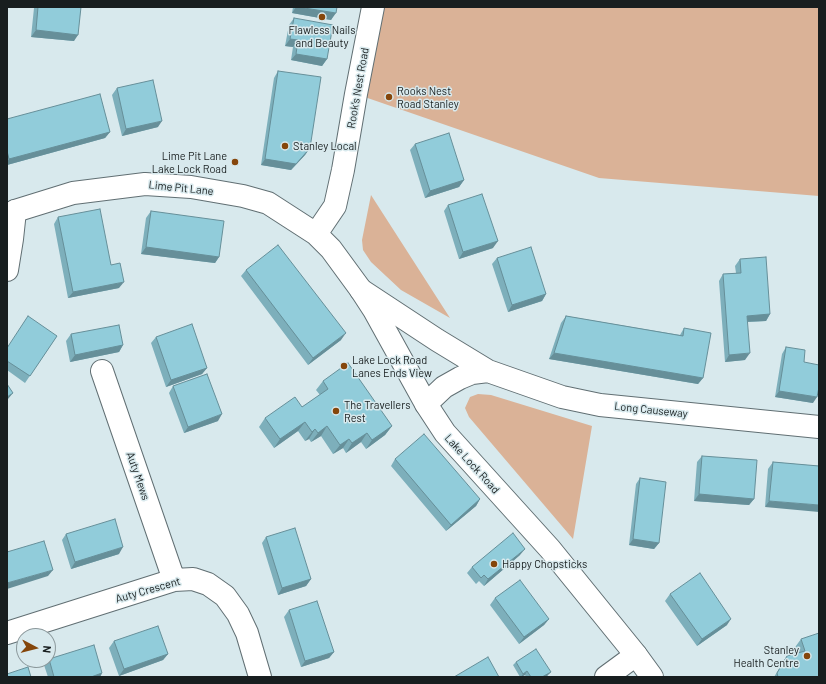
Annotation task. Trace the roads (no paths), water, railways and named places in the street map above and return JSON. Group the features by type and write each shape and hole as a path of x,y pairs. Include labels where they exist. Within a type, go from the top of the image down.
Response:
{"street":[{"name":"Rook's Nest Road","path":"316,234 335,206 373,7"},
{"name":"Lime Pit Lane","path":"7,270 12,239 11,213 73,193 145,184 191,187 243,196 268,203 316,234"},
{"name":"Lake Lock Road","path":"316,234 331,249 374,310 426,404 445,433 550,549 652,677"},
{"name":"Long Causeway","path":"360,290 488,371 562,397 600,405 819,427"},
{"name":"Auty Mews","path":"102,371 174,580"},
{"name":"Long Causeway","path":"426,404 444,387 460,378 472,373 488,371"},
{"name":"Auty Crescent","path":"7,633 174,580 193,579 208,584 225,596 238,614 247,633 260,677"},
{"path":"606,677 636,655"}],"place":[{"name":"Flawless Nails and Beauty","path":"322,17"},
{"name":"Rooks Nest Road Stanley","path":"389,97"},
{"name":"Stanley Local","path":"285,146"},
{"name":"Lime Pit Lane Lake Lock Road","path":"235,162"},
{"name":"Lake Lock Road Lanes Ends View","path":"344,366"},
{"name":"The Travellers Rest","path":"336,411"},
{"name":"Happy Chopsticks","path":"494,564"},
{"name":"Stanley Health Centre","path":"807,656"}]}
